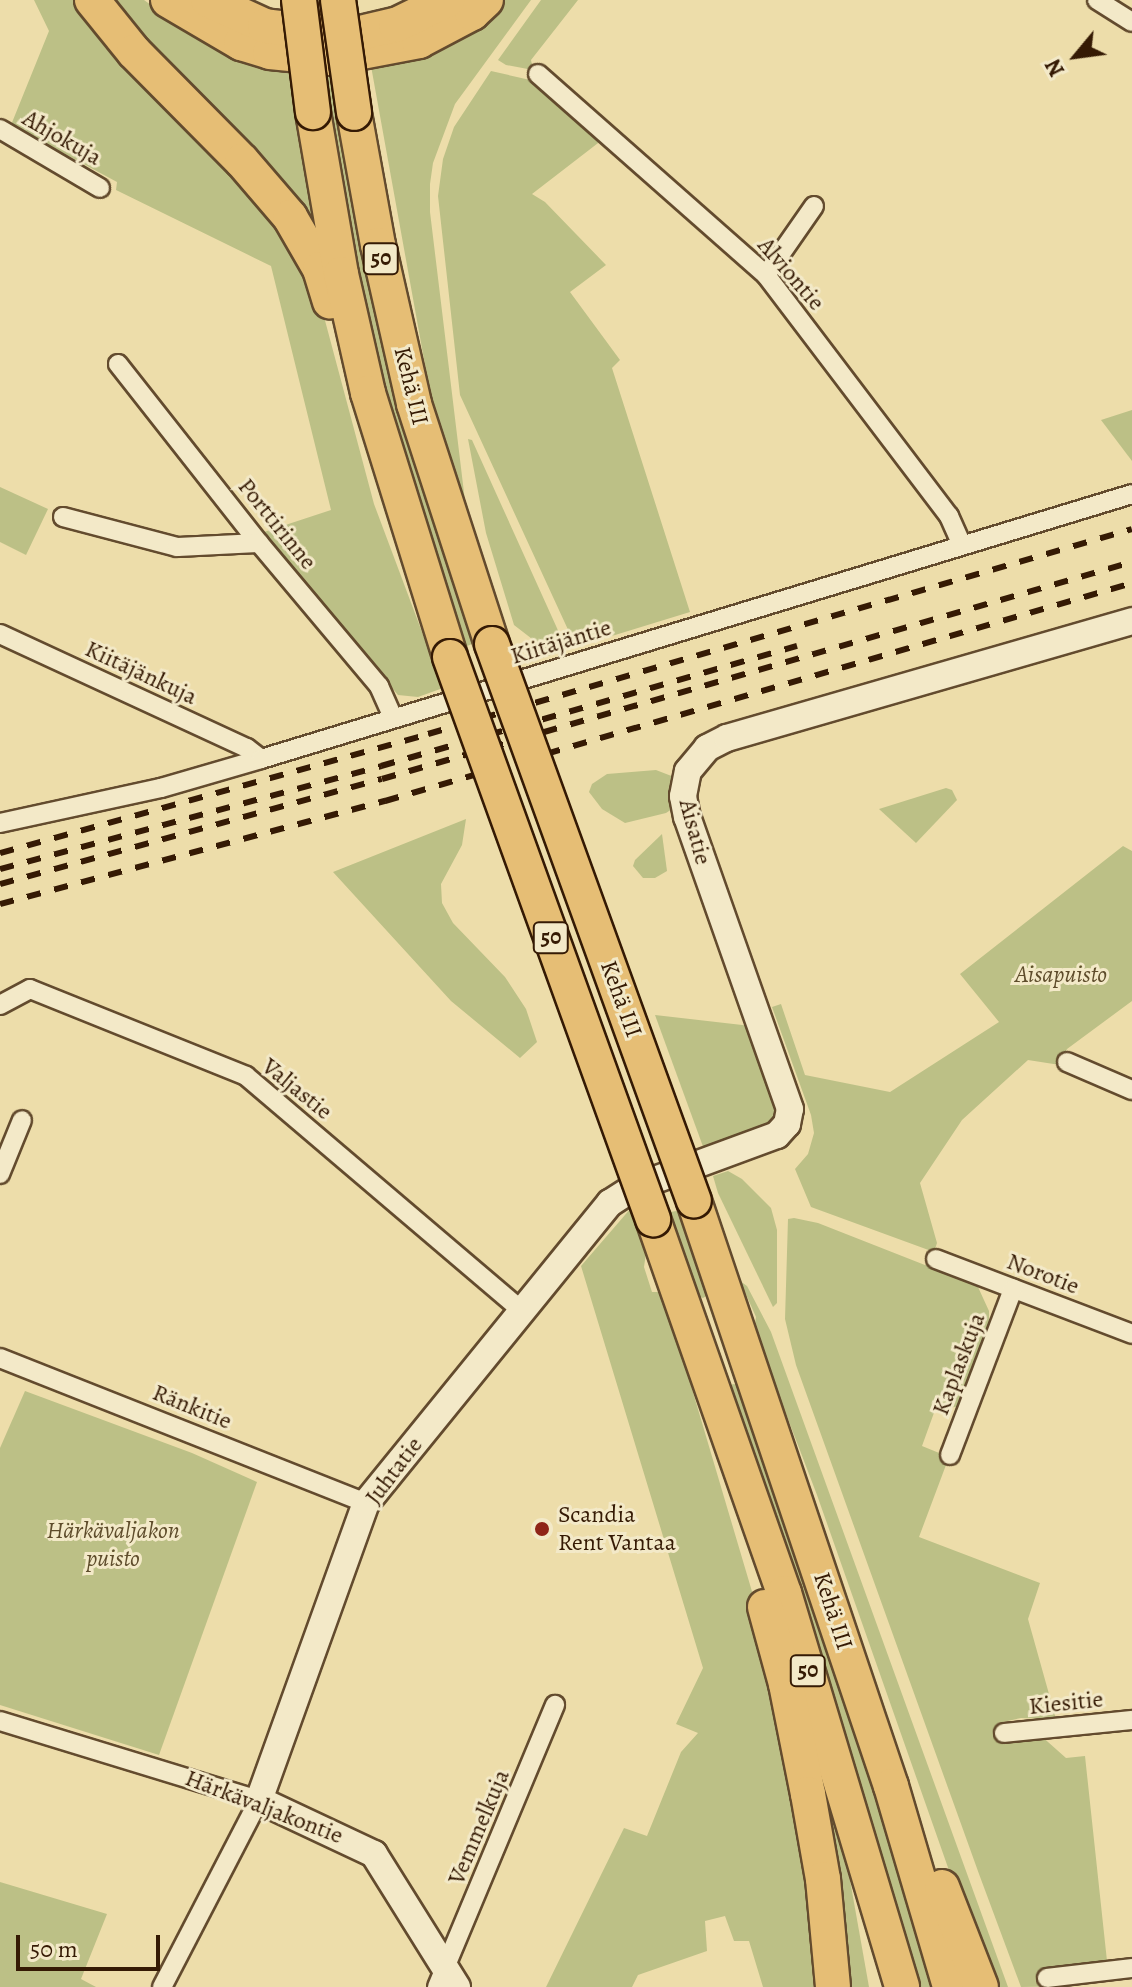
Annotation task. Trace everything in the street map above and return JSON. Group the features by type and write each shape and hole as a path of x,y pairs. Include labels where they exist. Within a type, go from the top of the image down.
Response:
{"highway":[{"path":"92,0 134,52 242,161 290,217 320,269 338,329 368,393"},
{"path":"168,0 241,43 270,52 330,58 419,41 472,13 486,0"},
{"path":"208,0 265,26 329,34 360,33 396,25 447,0"},
{"name":"Kehä III","path":"299,0 313,112 341,274 368,393 450,657 749,1492 859,1836 902,1987"},
{"name":"Kehä III","path":"338,0 354,113 378,245 414,404 492,644 694,1201 891,1786 950,1987"},
{"path":"749,1492 754,1568 786,1684 821,1865 833,1987"},
{"path":"891,1786 934,1866 981,1987"}],"street":[{"path":"1097,0 1132,22"},
{"name":"Alviontie","path":"538,74 766,275 949,516 962,545"},
{"name":"Ahjokuja","path":"0,129 100,188"},
{"path":"766,275 814,206"},
{"name":"Porttirinne","path":"118,364 259,543 379,686 393,717"},
{"name":"Kiitäjäntie","path":"0,823 161,788 261,759 1132,494"},
{"path":"63,517 177,547 259,543"},
{"name":"Aisatie","path":"620,1195 777,1135 787,1124 790,1109 687,817 684,784 698,755 727,738 1132,621"},
{"name":"Kiitäjänkuja","path":"0,634 247,748 261,759"},
{"name":"Valjastie","path":"0,1005 30,989 246,1076 522,1311"},
{"path":"1067,1062 1132,1090"},
{"path":"0,1174 22,1120"},
{"name":"Juhtatie","path":"259,1800 366,1503 610,1203 620,1195"},
{"name":"Norotie","path":"936,1259 1132,1334"},
{"name":"Kaplaskuja","path":"950,1455 1013,1289"},
{"name":"Ränkitie","path":"0,1358 366,1503"},
{"name":"Vemmelkuja","path":"447,1980 555,1705"},
{"name":"Kiesitie","path":"1004,1733 1132,1720"},
{"name":"Härkävaljakontie","path":"0,1721 259,1800 374,1854 447,1980"},
{"path":"162,1987 259,1800"},
{"path":"1047,1978 1132,1968"}],"green space":[{"path":"34,0 78,0 291,239 323,313 374,504 443,688 418,697 398,695 261,533 331,510 271,266 116,190 117,182 11,125 49,31"},
{"path":"106,0 144,0 190,33 220,48 290,66 319,240"},
{"path":"505,0 531,0 455,104 433,163 430,184 430,212 466,509 447,465 427,376 371,66 480,22"},
{"path":"541,0 578,0 531,60 533,70 506,65 498,60"},
{"path":"322,69 333,69 402,416 434,524 477,642 462,648 398,442 373,345 353,254"},
{"path":"491,71 539,82 602,140 532,194 545,202 606,265 570,292 620,360 612,368 690,612 576,647 460,395 438,196 443,159 454,127"},
{"path":"1132,410 1132,461 1101,420"},
{"path":"468,439 472,440 561,637 563,651 539,659 536,642 514,625 486,533"},
{"path":"0,487 48,509 26,555 0,542"},
{"path":"656,770 674,777 672,809 666,813 625,823 602,809 589,792 592,784 607,774"},
{"path":"946,788 952,790 957,800 916,843 879,809"},
{"path":"466,819 462,845 441,884 442,903 453,923 505,977 526,1009 537,1042 520,1058 451,1001 333,872"},
{"path":"662,834 667,871 655,878 643,878 633,866 635,860"},
{"name":"Aisapuisto","path":"1123,846 1132,851 1132,1001 1067,1049 1060,1065 1028,1060 962,1120 920,1183 937,1243 934,1252 811,1207 795,1169 808,1154 814,1133 811,1115 772,1007 781,1004 805,1075 890,1092 999,1022 960,974"},
{"path":"655,1015 751,1026 776,1101 773,1123 705,1152"},
{"path":"728,1171 742,1179 771,1208 777,1230 777,1303 773,1307 718,1193 713,1176"},
{"path":"631,1208 647,1246 644,1267 652,1292 662,1292 668,1308 756,1605 788,1738 822,1987 763,1987 749,1941 734,1941 725,1916 705,1921 707,1951 638,1975 632,1987 546,1987 624,1828 647,1836 681,1752 698,1733 676,1724 703,1668 581,1266"},
{"path":"683,1210 708,1295 703,1298 697,1296 668,1217 670,1212"},
{"path":"788,1219 818,1223 978,1287 989,1311 989,1327 961,1406 935,1410 922,1446 949,1457 919,1537 1040,1583 1028,1619 1056,1719 1021,1718 998,1723 996,1728 998,1735 1039,1734 1066,1758 1085,1756 1107,1961 1067,1966 1062,1972 1075,1986 1021,1987 979,1874 796,1365 785,1319"},
{"path":"740,1281 747,1286 771,1332 1008,1987 990,1987 817,1495 754,1330 756,1317"},
{"path":"739,1385 851,1714 930,1987 919,1987 832,1695 730,1386"},
{"name":"Härkävaljakon puisto","path":"25,1391 192,1453 257,1482 159,1755 0,1705 0,1448"},
{"path":"809,1731 845,1852 869,1987 844,1987"},
{"path":"0,1882 107,1914 81,1979 96,1987 0,1987"}],"railway":[{"path":"0,853 428,734 1132,529"},
{"path":"0,884 382,779 1132,562"},
{"path":"0,904 385,801 1132,583"},
{"path":"0,869 381,766 797,646"}],"place":[{"name":"Scandia Rent Vantaa","path":"542,1529"}]}
